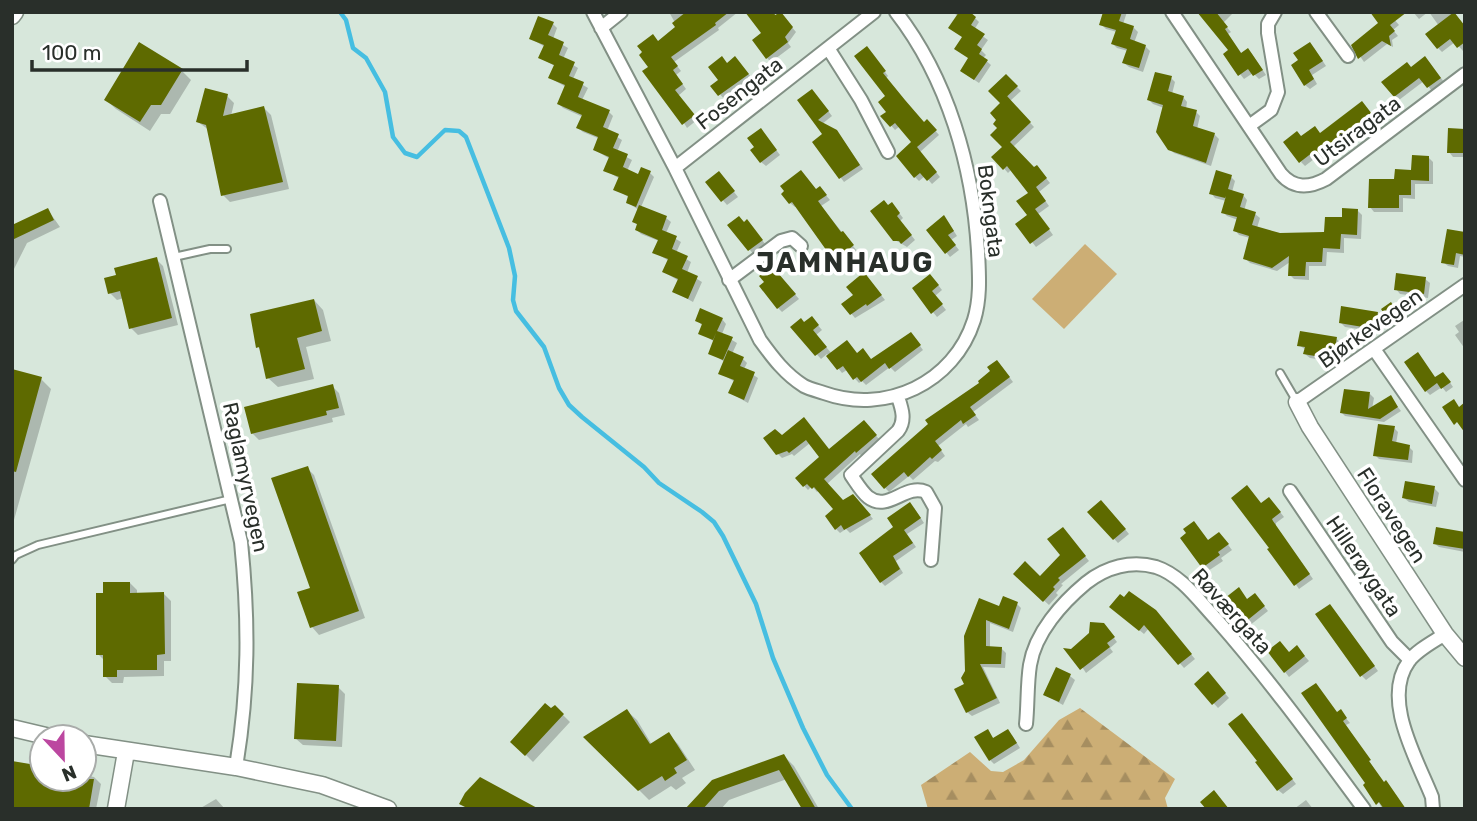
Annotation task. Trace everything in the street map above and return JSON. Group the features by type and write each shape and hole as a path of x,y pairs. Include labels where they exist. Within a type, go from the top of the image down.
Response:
{"street":[{"name":"Bokngata","path":"593,12 675,168 760,340 777,364 805,387 834,397 856,400 898,397 917,388 936,374 956,354 974,320 980,283 977,231 969,172 955,127 932,71 896,12"},
{"path":"601,28 621,12"},
{"name":"Fosengata","path":"675,168 874,12"},
{"name":"Utsiragata","path":"1172,12 1288,182 1306,186 1316,184 1336,173 1465,74"},
{"path":"1249,126 1271,110 1278,92 1268,33 1268,24 1275,12"},
{"path":"1316,12 1348,56"},
{"path":"828,48 888,152"},
{"name":"Raglamyrvegen","path":"160,201 241,542 247,594 248,653 245,714 236,767"},
{"path":"729,280 781,241 792,239 801,246"},
{"name":"Bjørkevegen","path":"1294,396 1374,349 1465,285"},
{"path":"1374,349 1465,480"},
{"name":"Floravegen","path":"1294,396 1310,427 1444,634 1465,658"},
{"path":"898,397 902,410 902,425 851,475 865,495 878,502 893,500 913,489 926,492 934,508 931,561"},
{"name":"Hillerøygata","path":"1290,491 1392,642 1410,660"},
{"name":"Røværgata","path":"1026,724 1033,652 1052,619 1072,595 1097,575 1117,566 1137,564 1157,568 1175,577 1190,590 1237,643 1305,728 1364,809"},
{"path":"1433,809 1432,797 1400,718 1399,696 1401,678 1410,660 1444,634"},
{"path":"98,747 236,767 322,785 387,809"},
{"path":"116,809 126,752"}],"lane":[{"path":"173,257 210,249 227,249"},
{"path":"1280,373 1294,396"},
{"path":"12,560 16,555 38,545 232,499"}],"green space":[{"path":"1085,244 1117,274 1064,329 1032,299"},
{"path":"1080,708 1175,779 1165,798 1168,809 928,809 921,785 970,752 991,771 1003,772 1024,760 1059,720"}],"building":[{"path":"686,12 729,12 715,23 716,25 671,57 678,66 673,70 683,84 675,90 695,115 682,125 642,71 648,67 639,55 642,52 637,46 653,34 658,41 675,27 672,23"},
{"path":"745,12 774,12 775,15 781,12 793,27 785,37 788,42 766,59 752,40 761,33"},
{"path":"959,12 970,12 976,17 971,25 985,34 977,45 982,49 979,54 988,60 974,80 960,71 968,58 954,49 962,37 948,28"},
{"path":"1103,12 1122,12 1119,21 1134,26 1130,39 1146,45 1139,68 1122,63 1127,49 1111,44 1116,30 1099,25"},
{"path":"1197,12 1216,12 1228,27 1225,29 1241,53 1248,48 1263,70 1253,76 1248,69 1238,76 1223,54 1228,50"},
{"path":"1370,12 1407,12 1390,25 1395,31 1389,36 1391,46 1382,41 1358,59 1351,45 1378,23"},
{"path":"1454,12 1465,26 1465,42 1457,48 1450,39 1437,49 1425,34"},
{"path":"538,16 554,22 548,35 564,42 559,55 575,62 569,76 584,82 578,97 610,110 603,127 619,134 613,148 628,154 619,177 603,171 609,157 593,150 598,137 576,128 582,115 557,104 565,85 548,78 554,65 538,58 544,45 529,39"},
{"path":"139,42 183,69 161,105 151,105 140,122 104,100"},
{"path":"1310,42 1323,61 1309,70 1314,79 1304,86 1291,65 1298,60 1293,53"},
{"path":"867,46 886,71 883,73 905,100 924,122 927,119 937,130 917,147 937,172 927,181 920,173 914,178 896,156 911,142 895,123 890,127 880,116 886,112 878,102 885,96 854,56"},
{"path":"722,56 727,63 735,56 749,74 718,96 710,86 718,80 708,67"},
{"path":"1425,56 1441,78 1427,88 1419,78 1394,97 1381,82 1407,62 1411,67"},
{"path":"1155,72 1172,76 1168,91 1184,96 1181,106 1197,110 1193,126 1215,133 1206,163 1168,150 1156,132 1163,105 1147,100"},
{"path":"1006,74 1018,86 1000,103 988,91"},
{"path":"205,88 228,94 223,116 264,106 283,182 221,196 206,125 196,122"},
{"path":"812,89 829,111 818,120 837,130 860,165 839,179 812,142 822,134 797,100"},
{"path":"1007,96 1031,122 1010,142 1034,167 1037,165 1047,178 1036,187 1046,201 1035,209 1050,229 1030,244 1015,224 1027,215 1016,201 1028,193 1007,166 1003,170 991,157 1002,147 990,135 997,128 993,124 996,120 990,113"},
{"path":"1362,101 1372,114 1365,124 1316,157 1313,152 1299,163 1283,142 1297,131 1301,136 1315,126 1320,133"},
{"path":"761,128 777,150 760,163 750,150 754,147 747,138"},
{"path":"1448,128 1465,129 1463,153 1447,153"},
{"path":"1412,155 1429,156 1429,181 1411,180 1411,195 1399,195 1399,208 1368,208 1369,179 1394,179 1395,169 1411,170"},
{"path":"623,167 638,174 641,167 651,171 636,207 626,203 628,196 613,190"},
{"path":"801,170 816,189 820,186 827,195 818,201 854,245 834,261 792,202 789,204 781,194 784,191 780,186"},
{"path":"1216,170 1232,175 1228,189 1244,194 1240,207 1256,212 1252,225 1280,233 1324,232 1325,217 1342,217 1342,208 1358,209 1357,235 1341,234 1340,249 1323,248 1322,262 1306,262 1305,276 1288,276 1289,256 1272,268 1243,259 1249,236 1233,231 1237,217 1221,213 1226,196 1225,198 1209,194"},
{"path":"719,171 735,191 721,202 705,182"},
{"path":"884,200 888,205 892,202 900,213 897,216 912,235 901,244 899,241 893,241 870,211"},
{"path":"639,205 667,216 662,230 677,236 672,249 688,256 682,269 698,276 688,299 672,292 678,279 662,272 668,259 652,253 658,240 635,230 637,224 632,222"},
{"path":"48,208 54,220 12,240 12,225"},
{"path":"944,215 954,231 948,235 956,245 945,254 926,230"},
{"path":"739,216 744,222 747,219 763,240 748,251 727,225"},
{"path":"1447,229 1465,232 1465,255 1456,253 1454,265 1441,263"},
{"path":"157,257 172,318 129,329 120,291 108,294 104,278 116,275 114,268"},
{"path":"772,266 796,294 777,309 759,286 764,282 759,276"},
{"path":"864,272 882,295 850,315 841,304 853,295 846,287"},
{"path":"1396,273 1426,277 1424,294 1394,290"},
{"path":"930,274 939,285 932,291 943,304 931,314 912,288"},
{"path":"314,299 322,331 297,338 305,369 266,379 259,347 256,348 250,314"},
{"path":"1391,302 1401,318 1391,325 1381,309"},
{"path":"1341,306 1378,312 1375,329 1339,323"},
{"path":"700,308 723,318 717,331 733,337 723,360 708,354 716,333 713,340 698,334 702,324 695,321"},
{"path":"812,316 819,325 813,330 827,347 815,356 790,327 801,318 804,322"},
{"path":"1300,331 1337,337 1333,359 1303,354 1305,347 1297,346"},
{"path":"911,332 921,345 889,369 885,363 861,382 857,377 853,380 843,366 837,370 826,356 847,340 857,353 863,348 871,359"},
{"path":"728,350 744,357 740,366 755,372 744,400 728,393 734,380 718,374"},
{"path":"1418,352 1435,377 1443,372 1451,382 1441,389 1437,383 1425,392 1404,362"},
{"path":"997,360 1010,377 970,407 976,415 963,424 961,420 935,441 942,450 932,459 930,457 908,477 904,472 884,489 871,474 928,424 925,420 979,383 990,371 987,367"},
{"path":"12,369 42,377 16,472 12,471"},
{"path":"333,384 339,408 326,411 327,415 251,434 244,407"},
{"path":"1344,389 1370,392 1368,409 1391,395 1398,407 1380,419 1340,413"},
{"path":"1454,399 1459,407 1465,402 1465,433 1457,422 1454,425 1442,407"},
{"path":"804,417 829,449 864,420 877,435 824,479 843,500 853,494 871,515 844,530 841,525 835,530 825,516 833,509 814,487 812,489 807,484 803,487 795,478 819,457 806,440 789,453 787,451 776,455 763,438 775,429 782,435"},
{"path":"1378,424 1395,426 1392,441 1410,445 1408,460 1373,456"},
{"path":"308,466 359,611 310,628 297,592 310,588 271,478"},
{"path":"1405,481 1435,486 1432,504 1402,498"},
{"path":"1247,485 1261,503 1269,497 1281,512 1272,519 1310,574 1294,586 1231,498"},
{"path":"1101,500 1126,529 1113,540 1087,512"},
{"path":"910,502 921,518 904,530 913,543 893,556 900,569 880,583 859,553 893,527 887,518"},
{"path":"1194,521 1208,540 1219,532 1229,544 1218,552 1220,555 1202,568 1180,538 1186,533 1183,529"},
{"path":"1063,527 1086,556 1058,578 1060,580 1053,587 1055,589 1043,602 1013,574 1025,561 1040,576 1060,555 1047,539"},
{"path":"1436,527 1465,532 1465,549 1433,544"},
{"path":"103,582 130,582 130,593 164,592 165,654 157,655 157,670 117,670 117,677 103,677 103,655 96,655 96,593 103,593"},
{"path":"1239,587 1247,599 1255,593 1265,606 1244,623 1225,598"},
{"path":"1129,591 1156,610 1192,654 1178,665 1144,625 1139,631 1109,607 1120,594 1124,597"},
{"path":"1003,596 1018,602 1009,629 986,620 986,646 1002,647 1001,664 980,664 997,698 966,713 954,689 964,684 961,678 965,671 964,636 979,598 999,606"},
{"path":"1330,604 1375,666 1360,677 1315,614"},
{"path":"1090,622 1104,623 1115,637 1107,643 1110,647 1080,670 1063,648 1071,649 1089,633"},
{"path":"1280,641 1289,652 1297,645 1305,656 1284,673 1267,651"},
{"path":"1056,667 1071,674 1059,702 1043,695"},
{"path":"1208,671 1226,693 1212,705 1194,684"},
{"path":"297,683 339,685 336,741 294,739"},
{"path":"1316,683 1337,712 1341,709 1347,718 1343,721 1371,760 1369,761 1406,809 1384,809 1379,802 1376,805 1363,785 1365,783 1301,693"},
{"path":"545,703 551,708 555,705 564,714 525,756 510,742"},
{"path":"627,709 650,744 669,732 687,760 674,768 677,773 665,781 662,776 638,791 583,737"},
{"path":"1242,713 1293,779 1277,791 1228,724"},
{"path":"988,729 993,738 1008,729 1017,743 989,761 974,737"},
{"path":"784,754 816,809 802,809 779,770 719,791 703,809 685,809 712,780"},
{"path":"12,761 28,764 28,793 92,793 89,809 12,809"},
{"path":"480,777 539,809 469,809 459,804"},
{"path":"1214,790 1229,809 1206,809 1200,802"}],"waterway":[{"path":"340,12 346,20 353,48 366,58 385,92 393,137 405,153 417,157 445,130 459,131 466,137 509,248 515,276 513,300 516,311 544,347 559,388 569,405 644,467 659,483 714,522 723,536 756,604 773,658 803,728 827,775 852,809"}],"district":[{"name":"JAMNHAUG","path":"845,262"}]}
